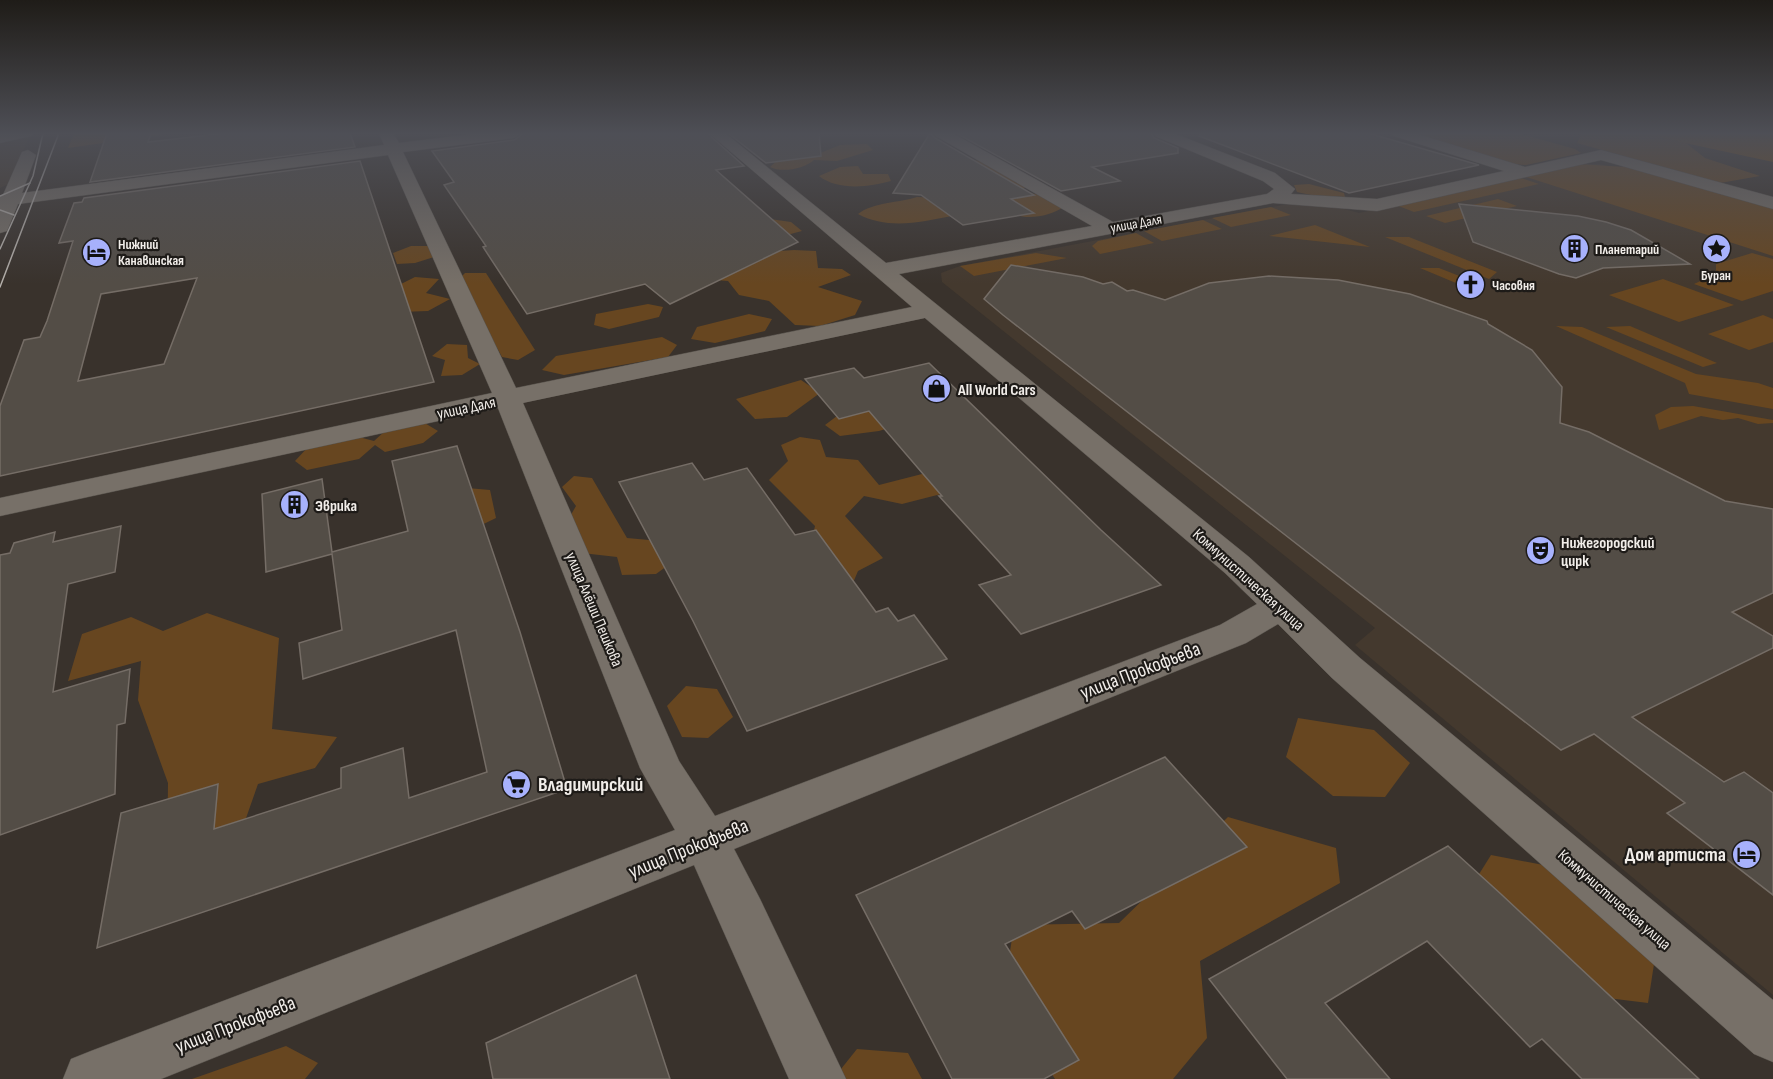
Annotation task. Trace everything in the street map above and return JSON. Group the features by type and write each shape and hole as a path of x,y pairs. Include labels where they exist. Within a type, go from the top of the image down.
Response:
{"street":[{"path":"0,227 6,200 14,183"},
{"path":"6,200 112,183"},
{"name":"улица Алёши Пешкова","path":"409,183 507,398 661,768 705,840 743,915 818,1079"},
{"name":"Коммунистическая улица","path":"778,183 1238,565 1346,668 1773,1035"},
{"path":"1031,183 1110,228"},
{"path":"1273,198 1286,189 1278,183"},
{"name":"улица Даля","path":"884,270 1273,198 1377,205 1472,183"},
{"name":"улица Даля","path":"1706,183 1773,202"},
{"name":"улица Даля","path":"0,507 932,310"},
{"name":"улица Прокофьева","path":"91,1079 1233,634 1280,607"}],"shaded area":[{"path":"0,183 9,183 9,184 0,188"},
{"path":"833,183 880,183 864,186"},
{"path":"981,183 1020,183 1026,187 1019,192 1044,195 1064,207 1043,216 1027,217 1012,214 994,200"},
{"path":"1490,183 1539,184 1414,212 1396,205"},
{"path":"1492,183 1681,183 1773,205 1773,995 1355,645 1375,628 942,282 941,273 960,266 1288,204 1330,205 1359,213"},
{"path":"1546,183 1689,183 1773,205 1773,256"},
{"path":"1309,184 1344,193 1345,197 1334,200 1297,192 1294,185"},
{"path":"917,197 944,198 952,216 917,222 893,223 869,219 858,214 871,207"},
{"path":"1498,199 1517,206 1445,223 1426,216"},
{"path":"1271,207 1291,215 1231,227 1212,218"},
{"path":"770,219 791,222 802,231 749,245 751,253 816,251 818,268 842,269 851,275 818,287 862,301 855,315 820,326 795,325 769,301 739,295 728,281 668,276"},
{"path":"1203,220 1222,229 1162,241 1144,231"},
{"path":"1315,225 1370,247 1269,236"},
{"path":"1136,233 1154,243 1100,254 1092,246 1098,241"},
{"path":"1385,237 1409,237 1497,272 1489,279"},
{"path":"411,246 430,246 434,257 415,263 397,264 393,253"},
{"path":"1036,253 1067,258 974,276 960,266"},
{"path":"1752,253 1773,259 1773,291 1742,301 1694,284 1716,271 1716,264"},
{"path":"1420,268 1439,268 1485,286 1475,291"},
{"path":"465,273 486,273 535,350 518,360 502,357 459,279"},
{"path":"415,277 439,279 426,293 450,299 428,311 372,313 393,288"},
{"path":"1663,279 1734,305 1679,322 1609,295"},
{"path":"648,304 663,307 659,317 609,329 594,325 596,314"},
{"path":"749,314 772,319 765,331 715,343 691,339 697,327"},
{"path":"1763,315 1773,319 1773,342 1749,350 1708,334"},
{"path":"1556,326 1582,327 1696,374 1758,383 1773,388 1773,409 1689,394 1685,383"},
{"path":"1630,326 1717,363 1703,367 1606,327"},
{"path":"662,337 677,345 668,357 564,375 542,370 556,356"},
{"path":"447,344 467,345 468,358 480,364 462,375 441,376 445,360 432,356"},
{"path":"801,380 820,393 787,417 755,419 736,399"},
{"path":"925,399 940,412 879,431 840,436 825,425 837,416"},
{"path":"1693,406 1773,420 1773,423 1758,424 1738,418 1723,420 1701,416 1659,430 1655,415 1671,407"},
{"path":"423,422 438,431 423,443 385,452 375,445 359,459 307,470 295,461 309,446 351,435 374,441 385,431"},
{"path":"800,437 820,440 826,457 858,460 879,485 922,474 947,481 945,493 902,504 864,496 845,516 883,558 858,571 847,597 799,597 815,526 769,480 788,461 781,445"},
{"path":"574,476 592,478 627,538 671,542 678,558 656,574 622,575 617,557 582,553 568,520 576,506 562,487"},
{"path":"456,487 490,490 496,518 459,536"},
{"path":"207,613 279,638 272,729 337,737 315,768 258,784 239,838 167,861 168,783 138,700 141,661 68,681 82,634 131,617 163,631"},
{"path":"686,686 717,689 733,717 708,738 682,737 667,706"},
{"path":"1298,718 1374,730 1410,763 1385,797 1333,796 1286,757"},
{"path":"1228,817 1336,848 1340,883 1200,961 1207,1038 1173,1079 1055,1079 1003,998 1014,925 1119,923"},
{"path":"1491,855 1564,869 1656,951 1648,1003 1575,994 1466,895"},
{"path":"286,1046 318,1063 305,1079 192,1079"},
{"path":"857,1049 908,1053 922,1079 833,1079"}],"building":[{"path":"193,183 367,183 434,382 0,476 0,406 24,340 40,337 47,321 73,241 59,243 74,203 82,202 84,198","holes":["197,278 164,364 78,381 101,294"]},
{"path":"731,183 798,242 670,304 645,284 527,314 483,247 486,246 444,185"},
{"path":"899,183 1014,183 1034,195 1011,199 1034,213 963,225 921,195 893,193"},
{"path":"1047,183 1106,183 1061,191"},
{"path":"1324,183 1394,183 1349,193"},
{"name":"Планетарий","path":"1459,204 1578,216 1606,222 1631,230 1690,264 1603,268 1576,278 1559,274 1473,242"},
{"name":"Нижегородский цирк","path":"1011,265 1083,277 1103,284 1112,282 1127,291 1133,290 1165,300 1209,283 1269,276 1338,280 1410,294 1487,321 1488,324 1532,350 1562,387 1560,423 1589,432 1725,501 1773,509 1773,593 1732,612 1773,636 1773,648 1632,717 1724,782 1744,772 1773,793 1773,895 1667,813 1685,803 1594,734 1561,750 1003,315 984,299"},
{"path":"929,363 1161,585 1021,634 979,585 1011,575 939,496 942,496 869,411 839,419 805,379 854,368 864,378"},
{"path":"457,446 520,632 567,789 97,948 121,813 218,784 214,829 341,788 341,768 403,748 409,798 487,772 456,630 303,679 299,643 342,630 332,554 266,572 262,494 322,479 332,552 408,531 392,461"},
{"path":"692,463 704,480 747,468 795,535 816,530 876,612 888,608 898,621 914,615 947,659 747,731 693,621 619,482"},
{"path":"121,526 115,572 68,584 53,692 130,669 125,723 117,725 115,794 0,835 0,555 10,553 14,543 55,532 53,542"},
{"path":"1165,757 1247,847 1085,929 1072,911 1005,944 1079,1060 1044,1079 952,1079 856,895"},
{"path":"1448,846 1699,1079 1582,1079 1542,1039 1530,1047 1427,941 1325,1003 1390,1079 1287,1079 1209,979"},
{"path":"636,975 670,1079 493,1079 486,1043"}],"tram line":[{"path":"0,196 29,183"},
{"path":"0,249 30,183"},
{"path":"0,287 40,183"},
{"path":"0,210 14,215"}],"place":[{"name":"Буран","path":"1716,248"},
{"name":"Планетарий","path":"1574,249"},
{"name":"Нижний Канавинская","path":"97,252"},
{"name":"Часовня","path":"1471,285"},
{"name":"All World Cars","path":"937,389"},
{"name":"Эврика","path":"294,505"},
{"name":"Нижегородский цирк","path":"1540,551"},
{"name":"Владимирский","path":"517,784"},
{"name":"Дом артиста","path":"1747,854"}]}
